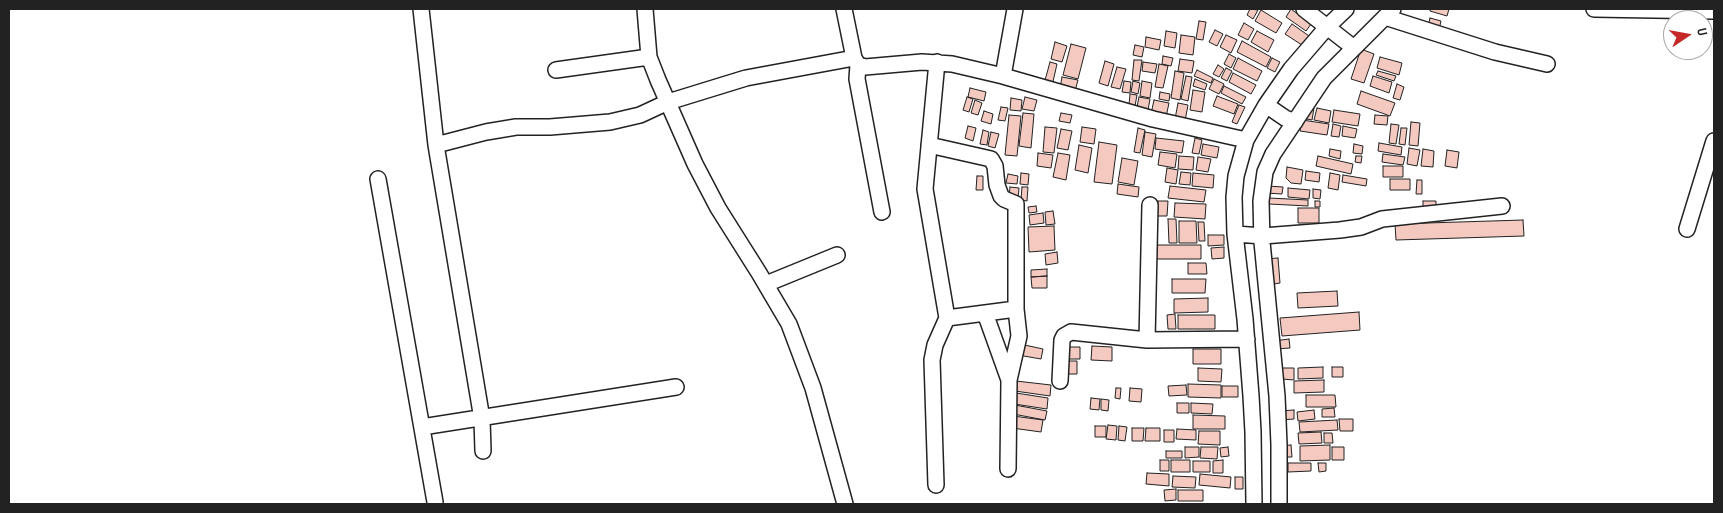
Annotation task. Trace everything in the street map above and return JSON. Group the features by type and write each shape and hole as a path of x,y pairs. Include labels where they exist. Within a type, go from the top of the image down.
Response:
{"street":[{"path":"420,9 436,145 482,419 483,451"},
{"path":"645,9 649,57 695,164 718,208 789,324 813,388 845,504"},
{"path":"844,9 856,61 857,79 882,212"},
{"path":"1003,76 1015,9"},
{"path":"1304,9 1351,45"},
{"path":"1279,504 1279,454 1264,395 1262,361 1257,336 1254,287 1239,235 1234,198 1236,176 1246,140 1269,107 1291,69 1331,29 1346,9"},
{"path":"1594,9 1714,11"},
{"path":"1254,504 1253,432 1264,395 1262,361 1257,336 1254,287 1261,236 1261,201 1266,172 1290,120 1351,45 1389,13 1494,52 1547,64"},
{"path":"556,70 649,57"},
{"path":"436,145 486,132 516,128 610,122 640,115 668,102 746,78 856,61 864,68 937,62 1003,76 1153,119 1246,140"},
{"path":"936,485 932,360 935,345 947,318 925,189 937,62"},
{"path":"1269,107 1290,120"},
{"path":"1687,229 1714,141"},
{"path":"929,146 991,159 995,166 997,185 1001,196 1016,204 1016,309 1019,336 1009,380 1008,469"},
{"path":"378,179 434,502"},
{"path":"1147,340 1150,205"},
{"path":"1239,235 1261,236 1340,230 1361,227 1382,220 1502,206"},
{"path":"766,284 837,255"},
{"path":"947,318 1016,309"},
{"path":"985,313 1009,380"},
{"path":"1060,381 1062,340 1064,336 1071,332 1147,340 1257,336"},
{"path":"422,427 676,387"}],"building":[{"path":"1250,9 1258,10 1253,19 1247,15"},
{"path":"1291,9 1311,24 1306,31 1286,17"},
{"path":"1430,9 1449,9 1447,16 1430,11"},
{"path":"1261,10 1282,23 1276,33 1255,21"},
{"path":"1430,18 1441,21 1439,30 1428,28"},
{"path":"1199,21 1206,22 1203,40 1196,39"},
{"path":"1244,23 1254,29 1248,40 1238,35"},
{"path":"1292,24 1312,38 1305,47 1285,34"},
{"path":"1215,30 1223,34 1217,46 1209,42"},
{"path":"1166,31 1177,33 1175,48 1164,46"},
{"path":"1257,31 1274,40 1268,52 1251,42"},
{"path":"1181,35 1195,37 1193,55 1179,53"},
{"path":"1226,35 1237,40 1231,53 1220,47"},
{"path":"1146,37 1161,40 1159,50 1145,47"},
{"path":"1242,41 1271,57 1266,67 1237,52"},
{"path":"1055,42 1067,46 1062,62 1051,59"},
{"path":"1071,44 1086,48 1078,79 1063,75"},
{"path":"1135,45 1144,47 1142,57 1133,55"},
{"path":"1361,49 1374,54 1364,83 1351,79"},
{"path":"1229,54 1236,58 1231,68 1224,64"},
{"path":"1163,56 1173,58 1171,66 1162,64"},
{"path":"1380,57 1402,63 1399,75 1377,68"},
{"path":"1238,58 1262,71 1257,81 1233,69"},
{"path":"1272,58 1280,62 1275,72 1267,68"},
{"path":"1180,59 1194,61 1192,73 1178,71"},
{"path":"1134,60 1142,60 1139,81 1132,80"},
{"path":"1105,61 1114,64 1108,86 1099,83"},
{"path":"1050,62 1057,64 1052,86 1044,84"},
{"path":"1143,62 1157,64 1155,73 1142,71"},
{"path":"1159,64 1168,66 1163,88 1155,87"},
{"path":"1218,65 1224,69 1219,77 1213,74"},
{"path":"1117,67 1126,69 1120,89 1111,87"},
{"path":"1226,68 1232,71 1227,81 1221,78"},
{"path":"1197,70 1213,78 1211,83 1194,76"},
{"path":"1175,71 1184,73 1180,100 1171,98"},
{"path":"1378,71 1396,76 1394,81 1376,75"},
{"path":"1233,73 1256,85 1251,94 1229,82"},
{"path":"1186,76 1192,77 1188,101 1181,99"},
{"path":"1373,76 1392,82 1389,93 1370,86"},
{"path":"1062,77 1078,80 1075,91 1060,88"},
{"path":"1195,79 1207,84 1205,90 1193,86"},
{"path":"1214,79 1224,84 1219,94 1209,89"},
{"path":"1124,81 1131,82 1130,93 1122,92"},
{"path":"1133,81 1140,83 1138,94 1131,92"},
{"path":"1142,81 1152,83 1150,98 1140,96"},
{"path":"1397,84 1404,87 1400,100 1393,98"},
{"path":"1224,86 1246,97 1242,104 1221,93"},
{"path":"970,88 986,92 984,101 968,97"},
{"path":"1193,90 1205,92 1202,112 1190,110"},
{"path":"1361,91 1395,103 1390,116 1357,104"},
{"path":"1160,92 1170,94 1169,101 1159,99"},
{"path":"1130,94 1137,95 1135,106 1129,105"},
{"path":"1217,96 1238,104 1234,114 1213,106"},
{"path":"967,97 973,99 969,112 963,110"},
{"path":"1025,97 1037,100 1034,111 1022,109"},
{"path":"1139,97 1150,99 1148,110 1137,107"},
{"path":"1011,98 1022,100 1021,111 1010,110"},
{"path":"975,100 982,103 978,115 971,113"},
{"path":"1154,100 1169,103 1166,117 1151,114"},
{"path":"1178,103 1188,105 1185,121 1175,119"},
{"path":"1239,105 1245,107 1237,124 1232,122"},
{"path":"1308,106 1314,108 1312,120 1301,118"},
{"path":"1001,107 1008,108 1005,121 998,120"},
{"path":"1317,108 1331,111 1329,123 1314,120"},
{"path":"1334,110 1360,114 1358,126 1332,122"},
{"path":"984,111 993,114 991,124 981,121"},
{"path":"1023,113 1034,114 1031,148 1019,146"},
{"path":"1061,113 1072,115 1070,123 1059,121"},
{"path":"1009,115 1021,116 1017,156 1005,155"},
{"path":"1375,115 1388,116 1387,125 1374,124"},
{"path":"1302,120 1329,124 1327,135 1300,131"},
{"path":"1411,122 1420,123 1418,146 1409,145"},
{"path":"1333,124 1341,126 1339,137 1331,136"},
{"path":"1391,124 1399,125 1396,144 1389,143"},
{"path":"968,126 976,128 973,141 965,138"},
{"path":"1343,126 1357,129 1355,138 1342,136"},
{"path":"1045,127 1057,128 1054,153 1043,152"},
{"path":"1082,127 1096,129 1094,144 1080,142"},
{"path":"1138,128 1145,130 1140,153 1134,152"},
{"path":"1401,128 1407,128 1405,145 1399,144"},
{"path":"1061,129 1072,131 1068,150 1057,148"},
{"path":"983,130 989,132 987,145 980,144"},
{"path":"991,132 999,134 995,148 988,146"},
{"path":"1145,132 1156,134 1152,157 1142,155"},
{"path":"1156,138 1184,141 1182,153 1155,149"},
{"path":"1195,138 1202,140 1199,154 1192,153"},
{"path":"1099,142 1117,145 1112,184 1094,182"},
{"path":"1379,143 1402,147 1401,155 1378,151"},
{"path":"1203,144 1219,147 1217,158 1201,155"},
{"path":"1354,144 1363,146 1362,154 1353,153"},
{"path":"1079,145 1092,148 1088,173 1075,170"},
{"path":"1409,148 1420,150 1417,166 1407,164"},
{"path":"1330,149 1341,151 1340,159 1329,156"},
{"path":"1423,149 1434,151 1433,167 1421,166"},
{"path":"1447,150 1459,152 1457,168 1445,166"},
{"path":"1160,152 1177,154 1175,168 1158,165"},
{"path":"1038,153 1053,155 1051,168 1037,166"},
{"path":"1058,153 1070,155 1066,180 1053,177"},
{"path":"1383,154 1405,157 1403,165 1382,162"},
{"path":"1179,156 1194,157 1193,170 1178,169"},
{"path":"1318,156 1353,164 1351,174 1316,166"},
{"path":"1356,156 1362,156 1361,163 1355,162"},
{"path":"1198,157 1211,159 1208,172 1196,170"},
{"path":"1122,158 1138,161 1134,185 1118,182"},
{"path":"1383,166 1403,166 1403,177 1383,177"},
{"path":"1287,167 1303,170 1301,184 1291,183 1286,178"},
{"path":"1167,168 1178,170 1176,184 1165,182"},
{"path":"1306,171 1320,173 1319,182 1305,180"},
{"path":"1181,172 1191,173 1190,185 1179,184"},
{"path":"1021,173 1029,174 1028,185 1020,184"},
{"path":"1193,173 1214,175 1213,188 1192,186"},
{"path":"1330,173 1340,175 1338,190 1328,188"},
{"path":"1008,174 1018,176 1017,184 1006,183"},
{"path":"1343,175 1367,179 1366,186 1342,182"},
{"path":"977,176 983,176 983,190 976,190"},
{"path":"1390,179 1410,179 1410,190 1390,190"},
{"path":"1417,180 1422,180 1422,194 1416,194"},
{"path":"1118,184 1139,187 1138,197 1117,194"},
{"path":"1170,186 1206,190 1204,202 1168,198"},
{"path":"1267,186 1283,187 1282,194 1266,193"},
{"path":"1010,187 1019,188 1018,199 1009,198"},
{"path":"1022,187 1028,187 1027,201 1021,200"},
{"path":"1288,188 1310,190 1309,199 1288,197"},
{"path":"1313,189 1321,190 1320,199 1313,198"},
{"path":"1269,198 1308,200 1308,206 1269,204"},
{"path":"1154,201 1168,201 1167,216 1153,216"},
{"path":"1315,201 1320,201 1320,207 1315,207"},
{"path":"1423,201 1436,201 1436,209 1423,209"},
{"path":"1175,203 1206,204 1205,219 1174,217"},
{"path":"1036,206 1037,212 1029,213 1028,207"},
{"path":"1298,208 1319,208 1319,223 1298,223"},
{"path":"1053,211 1055,224 1046,225 1045,212"},
{"path":"1043,213 1044,223 1030,225 1029,215"},
{"path":"1168,219 1176,219 1177,243 1169,243"},
{"path":"1523,220 1524,236 1396,240 1395,224"},
{"path":"1179,221 1196,221 1197,243 1179,243"},
{"path":"1198,222 1204,222 1205,241 1199,241"},
{"path":"1054,226 1055,250 1029,252 1028,227"},
{"path":"1208,235 1224,235 1224,245 1208,246"},
{"path":"1154,245 1201,245 1201,259 1154,259"},
{"path":"1224,247 1224,258 1212,259 1211,248"},
{"path":"1057,252 1058,263 1046,265 1045,254"},
{"path":"1278,258 1280,283 1268,285 1265,259"},
{"path":"1188,263 1206,263 1207,274 1188,274"},
{"path":"1047,269 1047,276 1031,277 1031,270"},
{"path":"1047,276 1047,288 1032,288 1031,277"},
{"path":"1172,279 1206,279 1205,293 1172,293"},
{"path":"1337,291 1338,306 1298,308 1297,293"},
{"path":"1208,298 1208,312 1174,313 1174,299"},
{"path":"1359,312 1360,330 1282,336 1280,318"},
{"path":"1175,314 1176,329 1168,329 1167,315"},
{"path":"1178,315 1215,315 1215,329 1178,329"},
{"path":"1289,339 1290,348 1275,349 1274,341"},
{"path":"1020,344 1043,349 1041,359 1018,355"},
{"path":"1092,346 1112,347 1112,361 1091,360"},
{"path":"1065,347 1080,347 1080,359 1064,359"},
{"path":"1193,349 1221,349 1221,364 1193,364"},
{"path":"1063,361 1077,361 1077,374 1063,374"},
{"path":"1323,367 1323,378 1298,379 1298,368"},
{"path":"1332,367 1343,367 1343,377 1332,377"},
{"path":"1198,368 1222,369 1221,382 1198,381"},
{"path":"1282,368 1294,368 1294,380 1282,379"},
{"path":"1324,380 1324,392 1294,393 1294,381"},
{"path":"1016,381 1051,385 1050,396 1015,391"},
{"path":"1188,384 1221,385 1221,398 1188,397"},
{"path":"1186,385 1187,395 1169,396 1168,386"},
{"path":"1222,386 1238,386 1238,397 1222,397"},
{"path":"1116,388 1121,388 1120,399 1115,398"},
{"path":"1130,388 1142,389 1141,402 1129,401"},
{"path":"1016,393 1048,398 1047,409 1014,404"},
{"path":"1306,395 1335,395 1336,407 1306,407"},
{"path":"1091,398 1100,399 1099,410 1090,409"},
{"path":"1101,399 1109,400 1108,411 1101,410"},
{"path":"1177,403 1189,403 1189,413 1177,413"},
{"path":"1191,403 1213,404 1212,414 1191,413"},
{"path":"1015,405 1047,411 1045,420 1013,414"},
{"path":"1334,408 1335,417 1322,417 1322,409"},
{"path":"1294,410 1294,419 1280,420 1280,411"},
{"path":"1314,410 1315,419 1298,421 1297,412"},
{"path":"1193,415 1225,416 1225,429 1193,429"},
{"path":"1013,416 1043,420 1041,432 1012,428"},
{"path":"1339,419 1353,419 1353,431 1340,431"},
{"path":"1337,420 1338,430 1300,432 1299,422"},
{"path":"1108,425 1117,426 1116,440 1106,439"},
{"path":"1095,426 1106,426 1106,437 1095,437"},
{"path":"1119,426 1127,427 1125,441 1118,440"},
{"path":"1132,428 1144,428 1143,441 1132,441"},
{"path":"1146,428 1160,428 1160,441 1145,441"},
{"path":"1177,429 1196,430 1196,440 1176,439"},
{"path":"1164,430 1174,430 1174,442 1164,442"},
{"path":"1199,431 1220,431 1220,445 1198,444"},
{"path":"1321,432 1322,443 1299,444 1298,433"},
{"path":"1324,433 1332,433 1333,443 1324,443"},
{"path":"1291,445 1292,457 1281,457 1280,446"},
{"path":"1330,445 1330,460 1300,461 1300,446"},
{"path":"1185,447 1199,447 1199,457 1185,458"},
{"path":"1201,447 1218,447 1217,459 1200,458"},
{"path":"1228,447 1229,456 1221,457 1220,448"},
{"path":"1332,447 1344,447 1344,460 1332,460"},
{"path":"1166,451 1182,451 1182,458 1166,458"},
{"path":"1160,460 1169,460 1169,471 1160,471"},
{"path":"1171,460 1190,460 1190,472 1171,472"},
{"path":"1223,460 1223,473 1213,473 1213,461"},
{"path":"1193,461 1210,461 1210,472 1193,472"},
{"path":"1288,463 1311,463 1311,471 1288,472"},
{"path":"1318,463 1326,463 1326,471 1319,472"},
{"path":"1147,473 1169,474 1169,486 1146,484"},
{"path":"1200,474 1231,477 1230,488 1199,485"},
{"path":"1173,476 1196,477 1195,488 1172,487"},
{"path":"1235,477 1243,477 1243,489 1235,489"},
{"path":"1176,489 1176,500 1165,501 1164,490"},
{"path":"1178,490 1203,490 1203,501 1178,501"}]}
